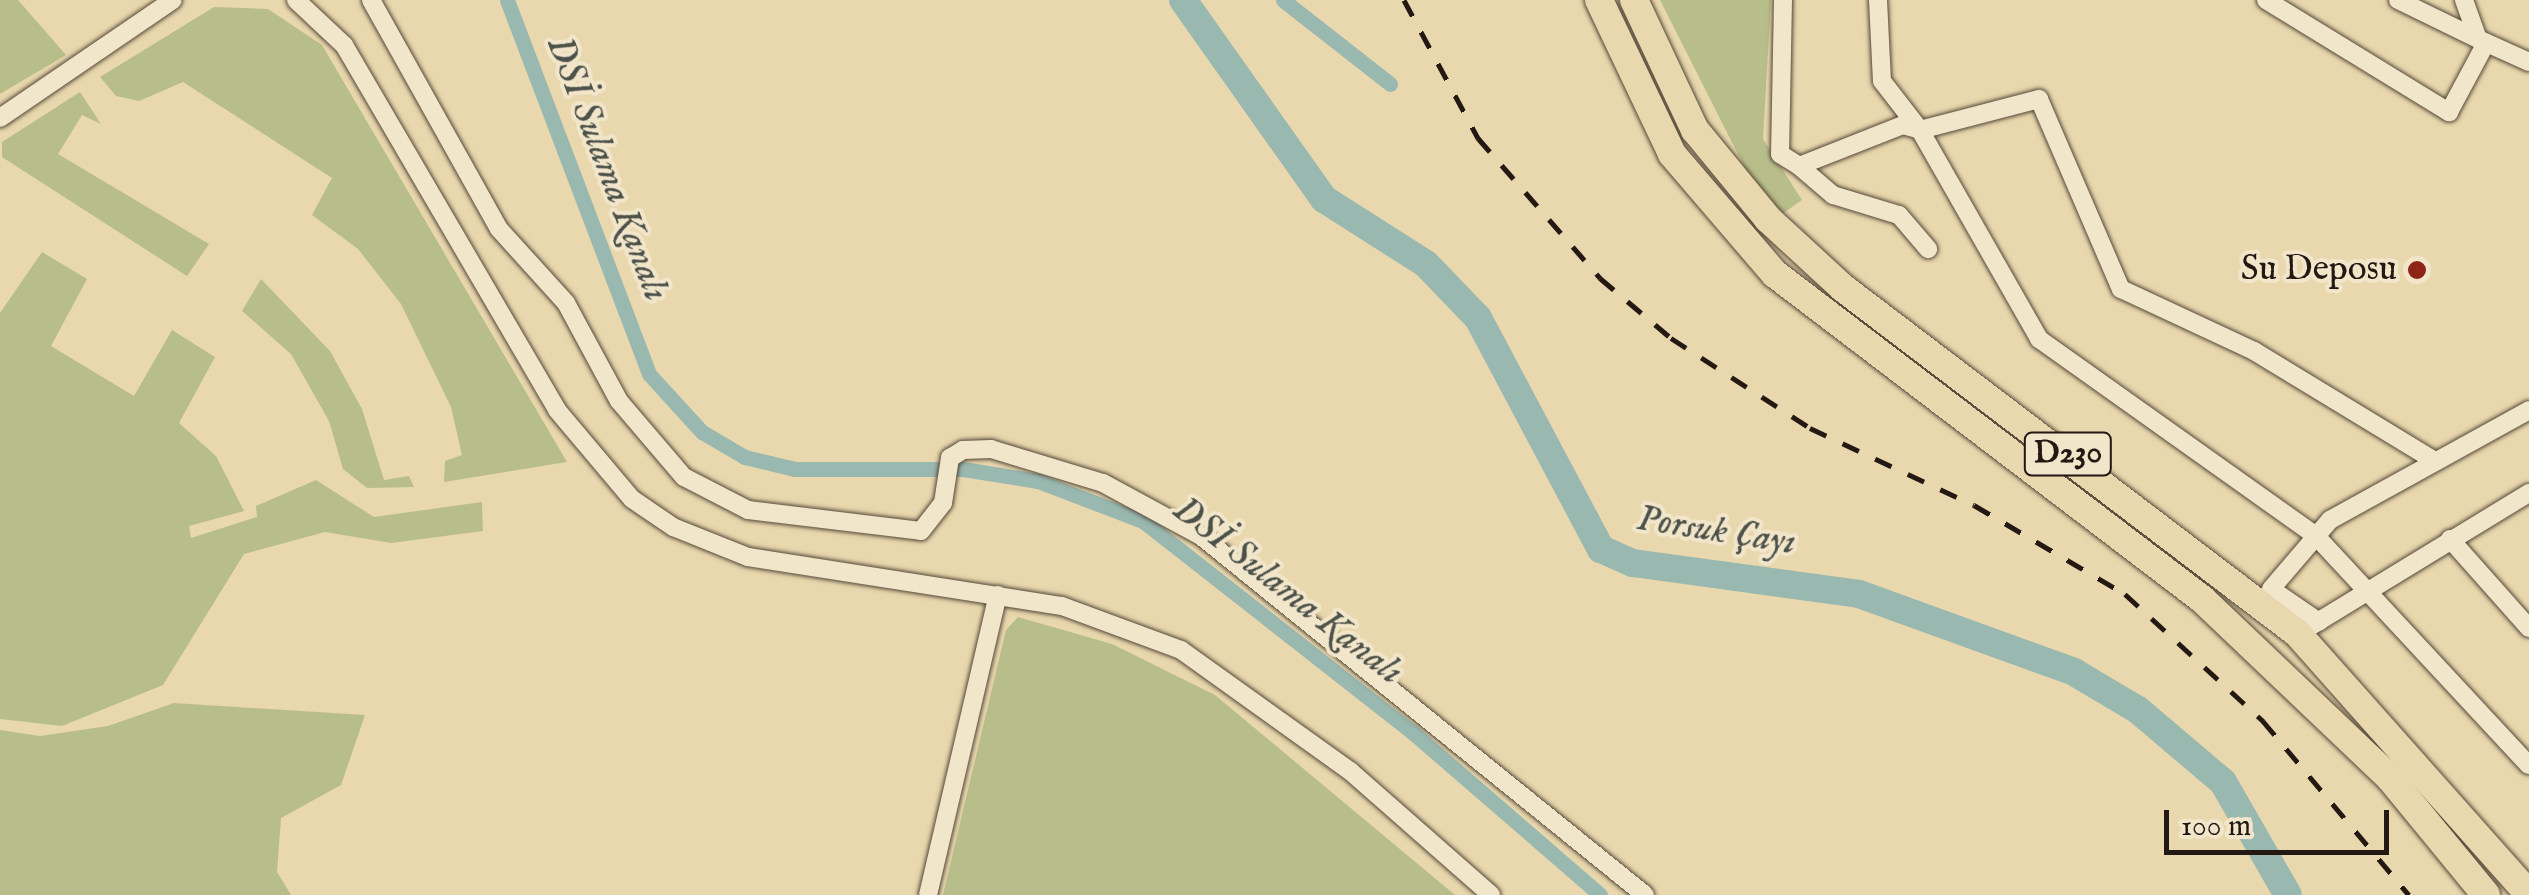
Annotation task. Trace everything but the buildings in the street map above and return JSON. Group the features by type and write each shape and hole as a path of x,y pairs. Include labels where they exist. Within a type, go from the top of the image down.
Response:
{"highway":[{"name":"D230","path":"1599,0 1672,154 1775,274 2202,599 2390,778 2486,895"},
{"name":"D230","path":"1634,0 1695,130 1768,219 1843,288 2308,627 2529,894"}],"street":[{"path":"0,118 174,0"},
{"path":"296,0 344,44 557,410 632,499 673,528 748,557 998,596 1124,627 1240,685 1491,895"},
{"path":"371,0 500,229 566,303 619,401 684,477 748,510 921,531 944,503 950,458 991,449 1045,463 1201,536 1644,895"},
{"path":"1783,0 1780,154 1833,195 1899,215 1928,249"},
{"path":"1878,0 1882,81 1920,130 2040,339 2315,535 2360,591 2529,764"},
{"path":"2266,0 2287,6 2449,112 2482,42 2464,0"},
{"path":"2398,0 2529,62"},
{"path":"1798,166 1903,126 1920,130 2039,99 2121,288 2254,351 2436,461"},
{"path":"2527,498 2360,591 2308,627 2271,589 2315,535 2529,410"},
{"path":"2450,539 2529,628"},
{"path":"928,895 998,596"}],"green space":[{"path":"0,0 18,0 66,55 0,94"},
{"path":"1660,0 1771,0 1763,139 1802,200 1782,214 1753,184"},
{"path":"214,7 268,9 322,45 567,462 444,482 445,461 462,455 451,407 401,304 358,249 312,215 332,178 183,82 139,101 116,96 100,77"},
{"path":"80,92 101,124 82,115 58,154 209,244 187,276 2,157 2,142"},
{"path":"42,252 87,279 51,346 134,396 172,330 215,357 179,423 216,456 244,511 189,526 191,538 257,517 256,506 316,480 374,517 482,502 483,531 391,543 325,532 244,554 163,685 62,726 0,719 0,313"},
{"path":"261,279 330,351 362,409 384,480 409,476 414,487 367,488 343,469 329,421 291,354 242,311"},
{"path":"1018,617 1112,644 1215,695 1455,895 943,895 1006,630"},
{"path":"174,703 365,715 341,785 281,818 277,872 291,895 0,895 0,730 40,736 108,726"}],"waterway":[{"name":"DSİ Sulama Kanalı","path":"507,0 649,374 702,432 745,457 795,469 963,469 1038,481 1143,521 1411,731 1600,895"},
{"name":"Porsuk Çayı","path":"1183,0 1324,199 1426,264 1478,318 1601,549 1633,563 1859,594 2074,672 2138,710 2223,782 2288,895"},
{"path":"1283,0 1390,84"}],"railway":[{"path":"1404,0 1478,138 1600,278 1671,338 1810,428 1974,505 2125,594 2263,721 2409,895"}],"place":[{"name":"Su Deposu","path":"2417,270"}]}
